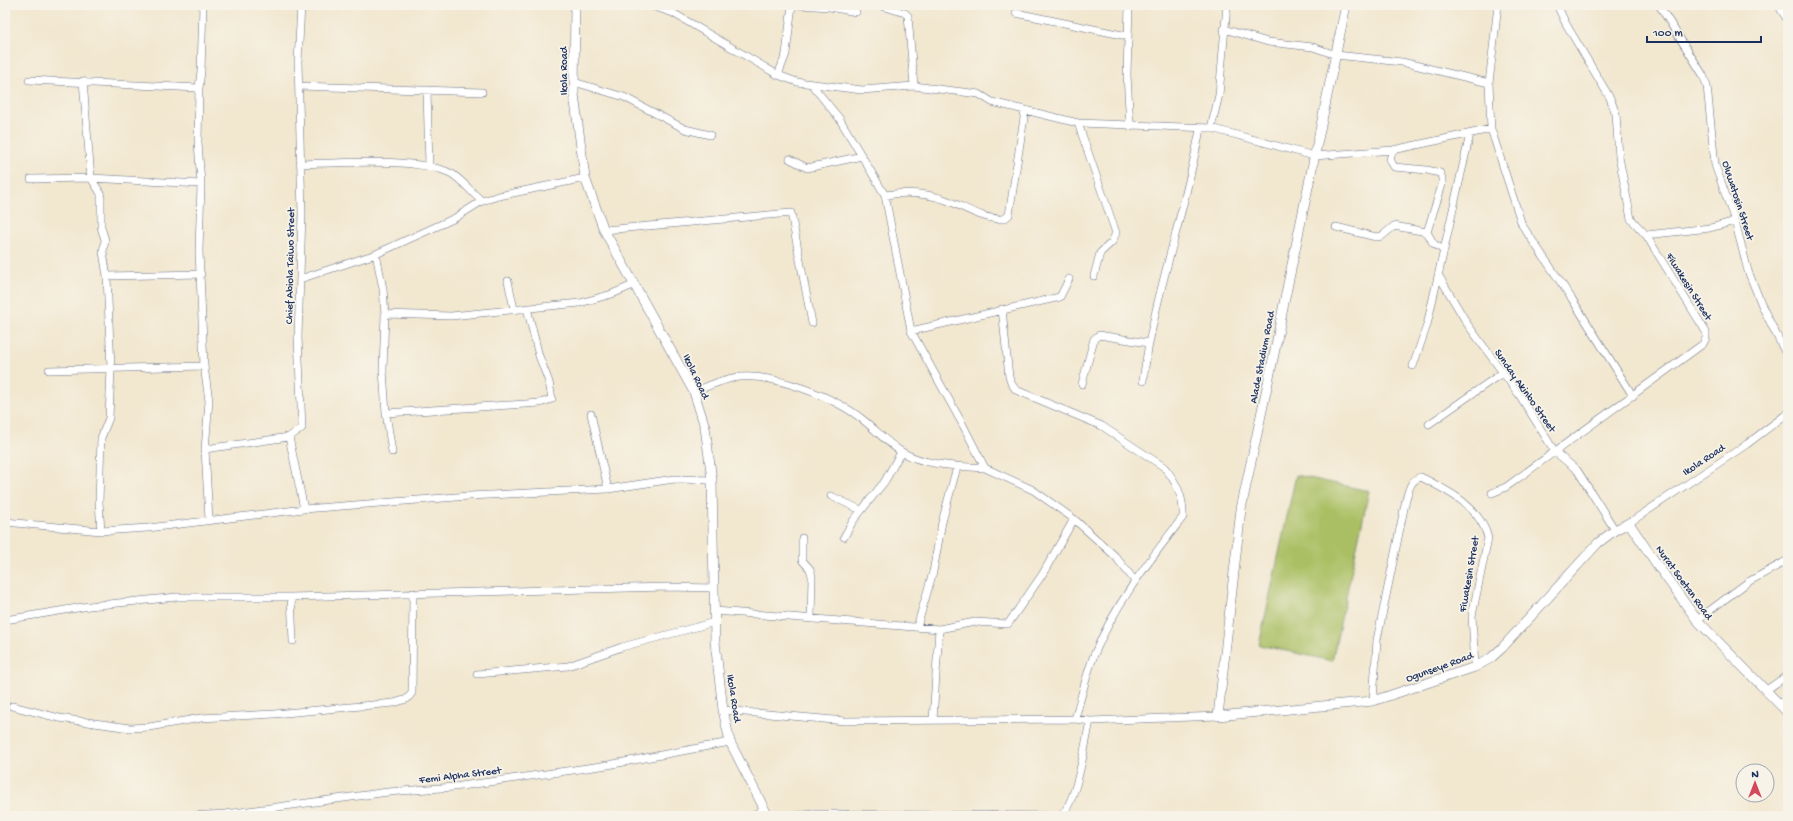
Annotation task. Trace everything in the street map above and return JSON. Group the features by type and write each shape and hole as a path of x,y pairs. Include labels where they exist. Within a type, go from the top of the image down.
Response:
{"street":[{"path":"203,5 198,142 201,184 199,251 204,366 209,401 205,449 209,520"},
{"name":"Chief Abiola Taiwo Street","path":"288,437 302,428 303,422 298,337 302,214 298,62 301,5"},
{"name":"Ikola Road","path":"575,5 574,82 585,178 604,230 633,285 694,392 705,427 712,480 715,622 717,660 723,710 730,742 766,812"},
{"path":"649,5 672,13 778,74 796,82 862,90 914,86 978,94 992,102 1078,123 1200,129 1212,128 1314,156 1393,150 1491,129"},
{"path":"778,74 786,54 792,5"},
{"path":"800,5 830,7 856,12"},
{"path":"879,5 905,13 908,16 914,86"},
{"path":"1129,5 1127,36 1130,126"},
{"path":"1212,128 1219,94 1227,5"},
{"name":"Alade Stadium Road","path":"1218,716 1240,509 1276,345 1346,5"},
{"path":"1498,5 1489,83 1491,129 1522,225 1572,299 1633,396"},
{"name":"Fiwakesin Street","path":"1492,494 1506,487 1633,396 1702,344 1706,338 1706,332 1646,236 1631,219 1619,157 1616,114 1613,106 1566,24 1558,5"},
{"name":"Oluwatosin Street","path":"1659,5 1700,70 1708,86 1714,165 1735,221 1754,285 1763,308 1788,358"},
{"path":"1778,5 1788,21"},
{"path":"1016,13 1127,36"},
{"path":"1224,29 1268,42 1313,48 1336,55 1402,62 1489,83"},
{"path":"29,80 84,81 199,88"},
{"path":"84,81 92,178 101,194 101,227 105,240 103,252 107,276 111,369 108,418 101,438 99,502 101,531"},
{"path":"574,82 624,97 684,129 710,135"},
{"path":"811,84 839,118 885,195 911,331 964,425 985,468"},
{"path":"299,86 482,92"},
{"path":"427,90 429,166"},
{"path":"885,195 925,194 945,199 974,213 997,220 1004,219 1009,215 1025,111"},
{"path":"1078,123 1116,233 1112,242 1100,253 1094,276"},
{"path":"1143,381 1148,343 1192,170 1200,129"},
{"path":"1413,366 1427,325 1439,276 1443,250 1458,194 1470,134"},
{"path":"1393,150 1390,159 1394,167 1427,170 1440,173 1442,185 1427,232 1433,243 1443,250"},
{"path":"790,159 804,167 809,168 862,156"},
{"path":"300,164 372,162 429,166 452,175 482,201"},
{"path":"31,179 92,178 201,184"},
{"path":"300,279 376,254 455,218 482,201 585,178"},
{"path":"604,230 792,213 812,323"},
{"path":"1646,236 1710,228 1735,221"},
{"path":"1336,228 1376,237 1382,236 1394,226 1427,232"},
{"path":"376,254 383,289 385,314 383,370 386,413 392,452"},
{"path":"107,276 201,274"},
{"name":"Sunday Akinbo Street","path":"1439,276 1468,325 1520,396 1555,452 1577,470 1615,530"},
{"path":"911,331 1002,309 1060,297 1069,279"},
{"path":"508,281 514,308"},
{"path":"385,314 451,316 514,308 580,303 612,294 633,285"},
{"path":"386,413 540,403 552,399 549,382 539,356 527,308"},
{"path":"1002,309 1011,384 1016,390 1102,426 1164,467 1170,474 1184,505 1182,517 1135,581 1115,613 1094,655 1075,719"},
{"path":"1082,384 1094,339 1099,335 1148,343"},
{"path":"50,370 204,366"},
{"path":"1429,424 1502,373"},
{"path":"694,392 739,377 758,376 808,390 853,413 901,452 916,459 957,467 985,468 1033,490 1074,519 1115,556 1135,581"},
{"name":"Ikola Road","path":"1629,522 1747,444 1788,413"},
{"path":"591,414 608,488"},
{"path":"205,449 288,437 304,509"},
{"path":"844,537 861,510 885,481 901,452"},
{"path":"917,627 933,572 942,522 957,467"},
{"name":"Fiwakesin Street","path":"1373,701 1377,640 1406,499 1414,479 1421,477 1461,500 1473,510 1488,538 1472,616 1475,667"},
{"path":"5,522 101,531 148,528 304,509 469,496 608,488 674,479 712,480"},
{"path":"831,496 861,510"},
{"path":"715,611 939,629 975,622 1004,625 1010,623 1042,575 1074,519"},
{"path":"1615,530 1629,522"},
{"name":"Nurat Soetan Road","path":"1629,522 1658,566 1697,620 1788,713"},
{"name":"Ogunseye Road","path":"1218,716 1373,701 1475,667 1491,658 1502,648 1598,543 1615,530"},
{"path":"802,538 802,560 810,569 812,576 811,619"},
{"path":"1697,620 1748,582 1788,560"},
{"path":"5,620 89,606 177,597 291,597 660,587 714,588"},
{"path":"12,706 59,718 130,728 149,727 200,718 274,714 394,703 407,699 412,693 413,593"},
{"path":"291,597 293,641"},
{"path":"477,674 568,666 622,647 715,622"},
{"path":"933,720 939,629"},
{"path":"1765,691 1788,675"},
{"path":"723,710 844,721 1075,719 1090,721 1218,716"},
{"path":"794,816 814,814 1061,816 1069,805 1090,721"},
{"name":"Femi Alpha Street","path":"190,816 226,814 388,792 454,787 608,765 730,742"},
{"path":"752,816 766,812"}],"green space":[{"path":"1296,475 1369,491 1332,661 1259,645"}]}
